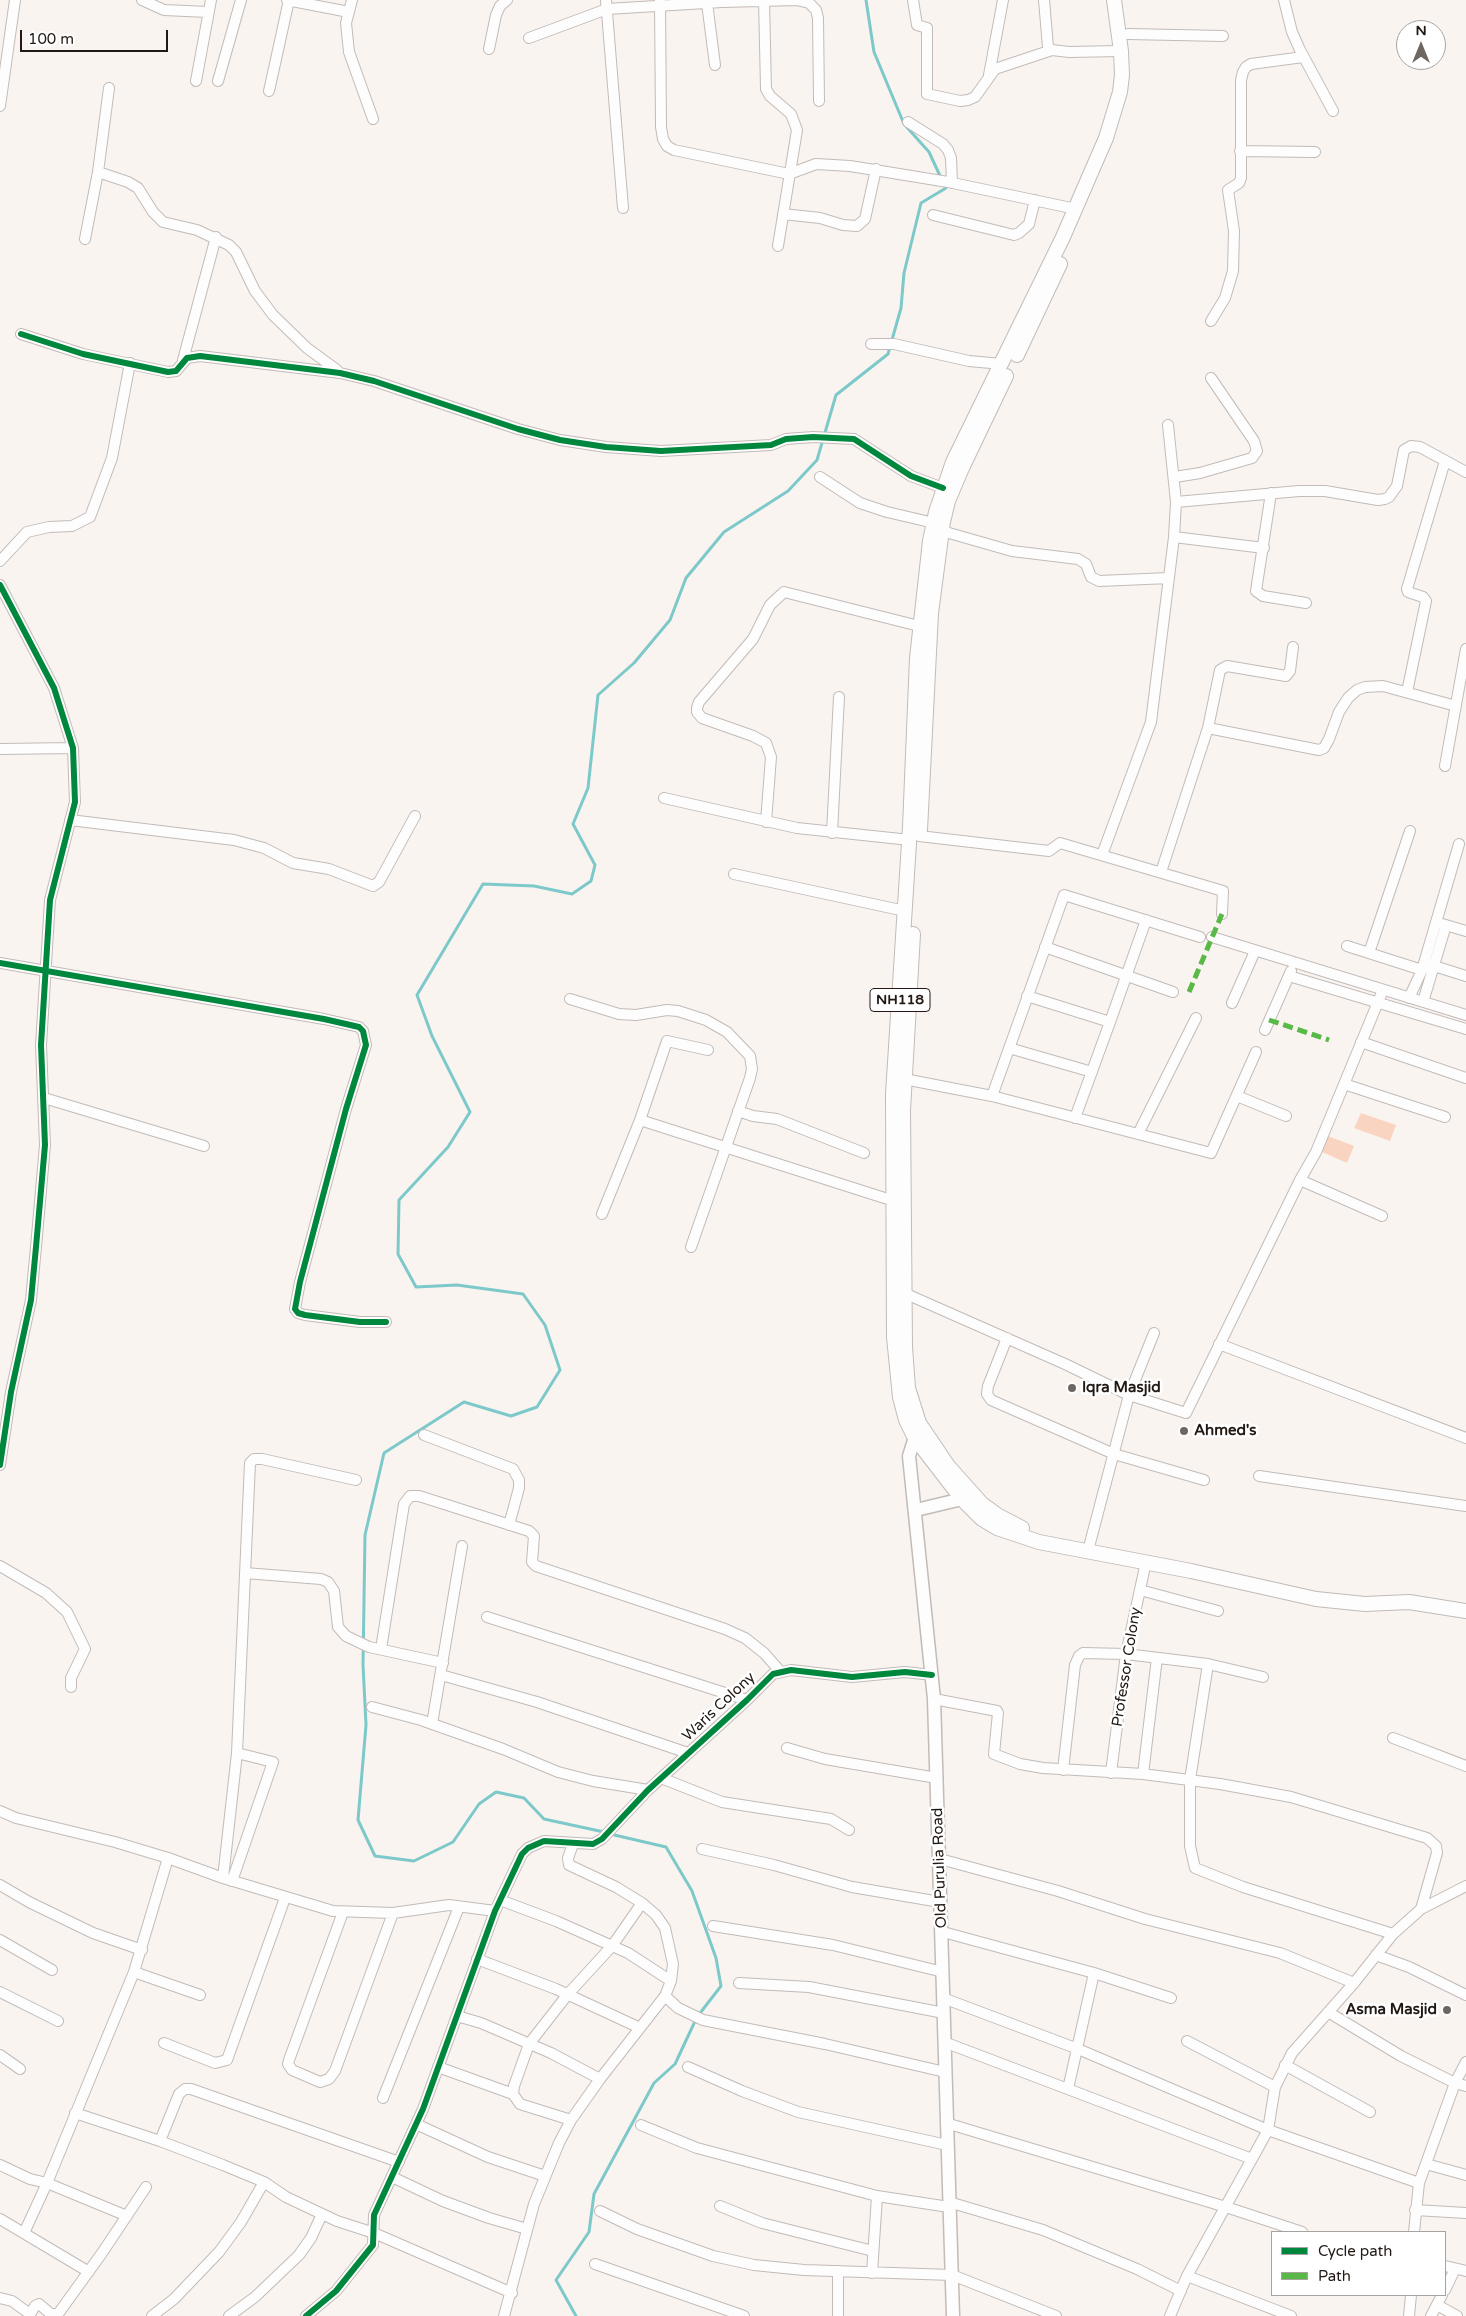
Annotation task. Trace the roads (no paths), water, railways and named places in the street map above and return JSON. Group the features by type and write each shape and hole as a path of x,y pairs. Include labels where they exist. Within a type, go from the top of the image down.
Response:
{"highway":[{"name":"NH118","path":"1114,0 1121,51 1122,75 1115,111 1095,168 1002,364 953,462 943,488 938,527 914,838 905,911 893,1094 894,1337 904,1412 915,1438 967,1496 1013,1525 1325,1592 1348,1595 1430,1596 1466,1603"},
{"name":"NH118","path":"1123,0 1128,34 1130,81 1127,103 1115,142 1093,194 948,501 938,527 919,626 914,838 904,1079 904,1293 906,1368 910,1395 919,1423 982,1519 997,1528 1039,1542 1340,1602 1409,1602 1466,1611"}],"main road":[{"name":"Old Purulia Road","path":"919,1423 909,1456 934,1699 953,2316"},
{"path":"916,1510 967,1496"}],"street":[{"path":"0,106 15,0"},
{"path":"142,0 164,10 208,12"},
{"path":"196,81 211,0"},
{"path":"218,81 241,0"},
{"path":"269,91 288,0 349,12"},
{"path":"352,0 346,23 349,52 373,119"},
{"path":"489,49 496,14 500,6 507,0"},
{"path":"764,0 766,89 770,96 791,114 795,120 797,130 778,246"},
{"path":"529,38 607,4 797,0 809,3 816,10 818,18 819,101"},
{"path":"913,0 917,25 928,28 927,94 968,100 975,97 989,74 1003,0"},
{"path":"1044,0 1048,47 1052,50"},
{"path":"1284,0 1292,32 1303,57 1333,111"},
{"path":"660,3 661,127 663,139 667,146 674,150 789,174 816,164 832,164 876,170 950,182 1076,209"},
{"path":"707,3 715,65"},
{"path":"607,4 623,208"},
{"path":"1128,34 1223,36"},
{"path":"989,74 995,70 1052,50 1069,52 1121,51"},
{"path":"1211,321 1225,298 1233,271 1234,231 1228,190 1241,182 1241,80 1246,66 1303,57"},
{"path":"84,239 98,172 109,88"},
{"path":"908,122 948,150 951,158 950,182"},
{"path":"1240,151 1315,152"},
{"path":"783,214 820,218 843,225 857,226 865,219 876,170"},
{"path":"98,172 128,182 138,188 153,212 164,222 198,230 216,237 229,245 236,252 255,291 273,315 307,348 340,373"},
{"path":"934,215 1014,235 1020,233 1029,224 1035,200"},
{"path":"21,334 83,354 173,372 180,368 183,360 216,237"},
{"path":"871,344 894,344 968,361 1002,364"},
{"path":"183,360 191,356 200,356 340,373 374,381 518,429 560,440 606,447 661,451 771,444 786,439 813,437 854,439 911,476 943,488"},
{"path":"0,561 26,532 49,527 72,526 90,517 112,458 130,363"},
{"path":"1175,477 1200,473 1252,458 1257,451 1254,441 1211,378"},
{"path":"1102,855 1151,722 1174,537 1175,477 1168,425"},
{"path":"1176,502 1325,490 1378,500 1389,497 1397,486 1401,455 1407,447 1420,447 1466,472"},
{"path":"1406,692 1426,601 1424,597 1408,592 1407,588 1445,461"},
{"path":"820,477 860,503 887,512 1012,551 1083,560 1091,577 1098,581 1169,578"},
{"path":"1271,493 1264,548 1256,586 1258,594 1306,603"},
{"path":"1174,537 1264,548"},
{"path":"0,585 54,688 73,748 75,802 50,900 41,1045 45,1145 31,1300 11,1392 0,1463"},
{"path":"766,822 771,757 766,743 753,736 702,718 697,712 697,708 699,702 753,639 770,605 784,592 919,626"},
{"path":"1161,872 1208,728 1220,670 1227,666 1286,676 1290,671 1294,647"},
{"path":"1445,766 1466,649"},
{"path":"1208,728 1319,750 1324,748 1348,698 1357,690 1374,685 1456,706"},
{"path":"832,833 839,697"},
{"path":"0,749 73,748"},
{"path":"664,798 766,822 832,833 914,838 1049,851 1060,843 1223,891 1222,914"},
{"path":"70,820 234,840 264,848 293,863 329,870 373,886 379,882 415,816"},
{"path":"1369,953 1410,830"},
{"path":"1409,998 1422,970 1459,844"},
{"path":"734,874 905,911"},
{"path":"992,1096 1064,895 1200,938"},
{"path":"1075,1118 1146,920"},
{"path":"1436,922 1466,931"},
{"path":"1424,1002 1446,925"},
{"path":"1212,938 1466,1015"},
{"path":"1346,946 1422,970 1434,966 1466,976"},
{"path":"1045,947 1173,992"},
{"path":"1232,1003 1255,950"},
{"path":"0,962 333,1020 352,1024 363,1031 366,1045 346,1109 300,1282 295,1309 298,1313 305,1315 360,1322 386,1322"},
{"path":"1265,1030 1295,963"},
{"path":"1289,976 1466,1029"},
{"path":"904,1293 1007,1338 1129,1395 1186,1413 1300,1180 1316,1152 1383,990"},
{"path":"1028,996 1110,1022"},
{"path":"570,999 618,1014 636,1016 655,1011 678,1011 706,1020 727,1032 746,1049 752,1063 750,1078 691,1247"},
{"path":"1138,1134 1196,1018"},
{"path":"602,1214 640,1120 667,1041 708,1050"},
{"path":"1361,1042 1466,1078"},
{"path":"1009,1048 1092,1072"},
{"path":"904,1079 992,1096 1211,1153 1256,1052"},
{"path":"1344,1084 1445,1116"},
{"path":"1237,1096 1286,1116"},
{"path":"44,1098 204,1146"},
{"path":"738,1112 777,1119 864,1153"},
{"path":"640,1120 894,1201"},
{"path":"1300,1180 1382,1216"},
{"path":"1090,1543 1129,1395 1154,1333"},
{"path":"1007,1338 988,1386 987,1394 991,1400 1114,1454 1204,1480"},
{"path":"1219,1344 1466,1438"},
{"path":"424,1435 513,1469 519,1480 519,1488 509,1525"},
{"path":"228,1880 237,1753 249,1466 251,1461 262,1459 356,1480"},
{"path":"1259,1476 1466,1506"},
{"path":"381,1649 404,1504 410,1496 419,1496 533,1534 532,1562 536,1566 725,1629 745,1638 764,1653 780,1672 791,1670 852,1676 905,1672 932,1674"},
{"path":"432,1724 462,1546"},
{"name":"Professor Colony","path":"1111,1772 1126,1654 1146,1562"},
{"path":"0,1566 46,1593 67,1612 86,1649 71,1678 71,1688"},
{"path":"245,1573 321,1579 328,1582 334,1591 338,1627 353,1641 443,1663"},
{"path":"1140,1590 1218,1611"},
{"path":"488,1617 747,1700"},
{"path":"1063,1770 1075,1665 1079,1656 1090,1652 1126,1654 1208,1664 1263,1677"},
{"path":"1143,1774 1157,1658"},
{"path":"1208,1664 1190,1780 1190,1846 1195,1868 1243,1887 1393,1934"},
{"name":"Waris Colony","path":"573,1844 593,1844 602,1839 648,1790 773,1674 780,1672"},
{"path":"441,1675 537,1702 688,1753"},
{"path":"934,1699 997,1711 993,1752 996,1757 1020,1764 1063,1770 1143,1774 1291,1797 1427,1838 1436,1846 1437,1853 1421,1909"},
{"path":"372,1707 432,1724 503,1749 558,1772 593,1781 648,1790"},
{"path":"1393,1738 1466,1766"},
{"path":"787,1748 825,1759 937,1778"},
{"path":"228,1880 274,1762 237,1753"},
{"path":"661,1778 722,1802 831,1819 849,1830"},
{"path":"0,1811 16,1818 115,1842 168,1858 285,1898 343,1912 393,1913 420,1908 459,1907 495,1911"},
{"path":"306,2316 336,2291 373,2245 374,2215 416,2124 500,1900 522,1854 528,1848 544,1841 558,1841 573,1844 568,1858 569,1865 616,1887 642,1903 656,1915 665,1928 673,1964 671,1981 665,1996 600,2079 558,2142 534,2204 512,2293 504,2316"},
{"path":"702,1849 774,1865 852,1886 940,1902"},
{"path":"24,2233 47,2183 134,1972 168,1858"},
{"path":"940,1859 1058,1891 1145,1919 1280,1953 1354,1983"},
{"path":"0,1885 29,1902 94,1932 142,1950"},
{"path":"1170,2316 1187,2276 1268,2130 1275,2088 1292,2052 1354,1983 1393,1934 1421,1909 1466,1886"},
{"path":"164,2043 215,2063 227,2060 285,1898"},
{"path":"500,1900 556,1921 628,1953 671,1981"},
{"path":"513,2094 529,2044 568,1994 612,1946 642,1903"},
{"path":"383,2098 459,1907"},
{"path":"343,1912 289,2060 292,2070 320,2082 329,2079 334,2071 393,1913"},
{"path":"712,1926 833,1945 943,1972"},
{"path":"942,1932 1094,1974 1171,1998"},
{"path":"0,1940 52,1970"},
{"path":"1376,1955 1409,1967 1466,1995"},
{"path":"477,1959 568,1994 640,2028"},
{"path":"134,1972 200,1995"},
{"path":"1068,2089 1094,1974"},
{"path":"739,1983 809,1987 944,2013"},
{"path":"0,1992 58,2021"},
{"path":"665,1996 688,2013 703,2020 825,2044 945,2072"},
{"path":"944,1998 1078,2049 1268,2130 1419,2183"},
{"path":"1328,2012 1401,2056 1455,2083 1466,2086"},
{"path":"457,2016 481,2023 529,2044 600,2079"},
{"path":"1187,2041 1275,2088"},
{"path":"944,2042 1252,2159"},
{"path":"0,2055 20,2069"},
{"path":"1414,2231 1419,2183 1455,2083 1466,2062"},
{"path":"1286,2065 1370,2112"},
{"path":"438,2067 513,2094 520,2104 528,2108 571,2120"},
{"path":"688,2067 742,2091 798,2112 947,2145"},
{"path":"160,2141 179,2094 185,2089 191,2089 399,2162"},
{"path":"75,2113 160,2141 264,2182 286,2196 337,2222 374,2233 512,2293"},
{"path":"946,2123 1226,2207 1299,2231"},
{"path":"416,2124 488,2157 545,2176"},
{"path":"641,2125 697,2148 877,2196 949,2205 1043,2230 1137,2269 1181,2291"},
{"path":"1426,2164 1466,2175"},
{"path":"0,2166 127,2216"},
{"path":"392,2177 443,2201 489,2218 527,2229"},
{"path":"152,2316 174,2299 219,2252 241,2222 264,2182"},
{"path":"0,2298 12,2301 29,2315 35,2306 39,2304 51,2314 59,2315 146,2187"},
{"path":"872,2273 877,2196"},
{"path":"720,2206 762,2224 874,2250"},
{"path":"1415,2210 1466,2213"},
{"path":"600,2211 637,2229 712,2256 754,2265 952,2276 1056,2316"},
{"path":"229,2316 255,2297 299,2255 311,2238 322,2214"},
{"path":"0,2219 89,2272"},
{"path":"595,2264 744,2316"},
{"path":"1446,2266 1466,2271"},
{"path":"1446,2288 1455,2269"},
{"path":"838,2271 838,2316"},
{"path":"1187,2276 1290,2316"},
{"path":"1409,2316 1411,2296"},
{"path":"1431,2316 1442,2296"},
{"path":"1437,2305 1457,2316"}],"waterway":[{"path":"866,0 874,52 904,124 929,152 941,178"},
{"path":"604,1832 544,1819 524,1798 496,1792 479,1804 453,1842 414,1861 375,1856 358,1820 366,1725 363,1665 365,1535 384,1453 464,1402 511,1416 537,1407 560,1370 545,1325 523,1294 457,1285 416,1287 398,1254 399,1200 448,1147 470,1112 432,1036 417,995 483,884 534,886 572,894 591,881 595,865 573,824 588,788 598,695 634,663 670,620 686,578 724,532 788,491 817,460 836,395 888,354 901,308 904,273 921,203 946,188 944,184"},
{"path":"576,2316 556,2280 589,2232 594,2194 654,2083 675,2064 697,2017 721,1986 716,1958 692,1891 666,1847 610,1834"}],"place":[{"name":"Iqra Masjid","path":"1072,1388"},
{"name":"Ahmed's","path":"1184,1431"},
{"name":"Asma Masjid","path":"1447,2010"}]}
